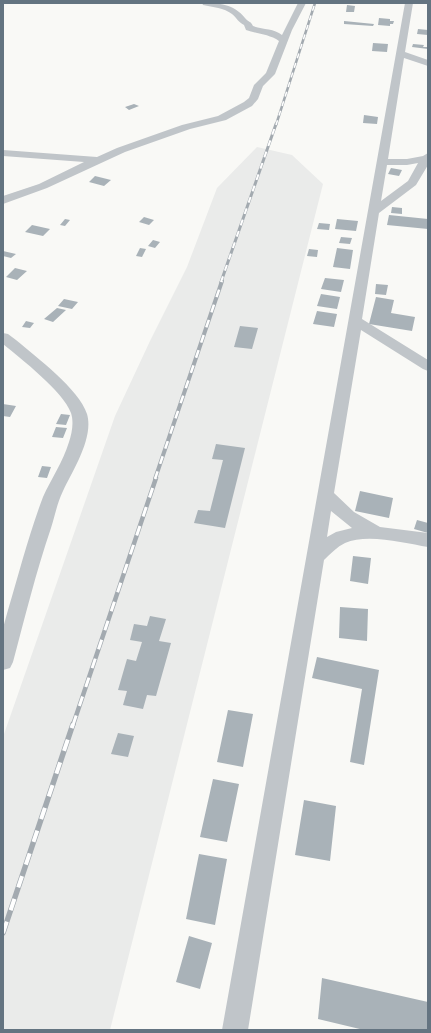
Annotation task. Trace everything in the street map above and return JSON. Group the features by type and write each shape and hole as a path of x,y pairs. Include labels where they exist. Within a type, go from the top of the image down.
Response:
{"street":[{"path":"206,3 232,10 239,14 242,21 248,24 249,28 260,32 274,33 284,41"},
{"path":"3,200 43,186 98,160 186,127 222,118 248,104 253,99 259,85 270,74 302,3"},
{"path":"238,1027 409,3"},
{"path":"400,60 426,63"},
{"path":"3,153 98,160"},
{"path":"383,162 407,162 428,157"},
{"path":"375,211 412,183 428,157"},
{"path":"356,321 428,366"},
{"path":"3,338 31,360 68,395 76,406 80,424 76,444 55,490 35,547 3,662"},
{"path":"326,494 338,509 355,523 375,532"},
{"path":"316,556 333,542 355,534 375,532 428,540"}],"shaded area":[{"path":"257,147 292,155 323,184 110,1030 3,1030 3,737 115,416 187,267 217,188"}],"building":[{"path":"347,5 355,6 354,12 346,12"},
{"path":"379,18 394,21 393,24 390,24 390,26 378,25"},
{"path":"344,21 374,24 373,26 344,24"},
{"path":"418,29 428,30 428,35 417,34"},
{"path":"373,43 388,44 387,52 372,51"},
{"path":"413,44 424,45 423,47 428,47 428,49 412,47"},
{"path":"134,104 139,106 129,110 125,107"},
{"path":"364,115 378,117 377,124 363,123"},
{"path":"391,168 402,170 399,176 388,174"},
{"path":"95,176 111,180 104,186 89,182"},
{"path":"392,207 402,208 402,214 391,213"},
{"path":"389,215 428,219 428,229 387,225"},
{"path":"144,217 154,220 149,225 139,222"},
{"path":"65,219 70,220 65,226 60,225"},
{"path":"337,219 358,221 356,231 335,229"},
{"path":"319,223 330,224 329,230 317,229"},
{"path":"32,225 50,229 43,236 25,232"},
{"path":"341,237 352,238 350,244 339,243"},
{"path":"153,240 160,242 155,248 148,246"},
{"path":"140,248 146,249 142,257 136,256"},
{"path":"337,248 353,250 350,269 333,267"},
{"path":"309,249 318,250 317,257 307,256"},
{"path":"3,251 16,254 11,258 3,256"},
{"path":"15,268 27,271 17,280 6,277"},
{"path":"325,278 344,280 341,292 321,289"},
{"path":"376,284 388,285 386,295 375,294"},
{"path":"321,294 340,297 337,309 317,306"},
{"path":"376,297 394,300 391,313 415,317 412,331 369,324"},
{"path":"64,299 78,302 72,309 58,306"},
{"path":"57,308 66,310 53,322 44,319"},
{"path":"317,311 337,314 334,327 313,324"},
{"path":"26,321 34,323 30,328 22,327"},
{"path":"240,326 258,328 252,349 234,347"},
{"path":"3,404 16,406 10,417 3,416"},
{"path":"61,414 70,415 66,425 56,424"},
{"path":"56,427 67,428 63,438 52,437"},
{"path":"216,444 245,448 225,528 194,523 198,510 210,511 223,460 212,459"},
{"path":"42,466 51,467 47,478 38,477"},
{"path":"360,491 393,498 389,518 355,511"},
{"path":"417,520 428,523 428,533 414,529"},
{"path":"353,556 371,558 368,584 350,581"},
{"path":"340,607 368,609 367,641 339,638"},
{"path":"150,616 166,619 159,641 171,643 156,696 147,695 143,709 123,705 127,691 118,690 127,659 136,661 142,642 130,640 134,624 147,626"},
{"path":"317,657 379,670 364,765 350,762 362,689 312,678"},
{"path":"228,710 253,714 243,767 217,762"},
{"path":"118,733 134,736 128,757 111,754"},
{"path":"213,779 239,784 227,842 200,837"},
{"path":"304,800 336,806 330,861 295,855"},
{"path":"199,854 227,859 215,925 186,919"},
{"path":"189,936 212,943 200,989 176,982"},
{"path":"322,978 428,1002 428,1030 364,1030 318,1019"}],"railway":[{"path":"276,125 315,3"},
{"path":"221,282 276,124"},
{"path":"155,479 222,281"},
{"path":"73,725 156,478"},
{"path":"3,933 73,724"}]}
